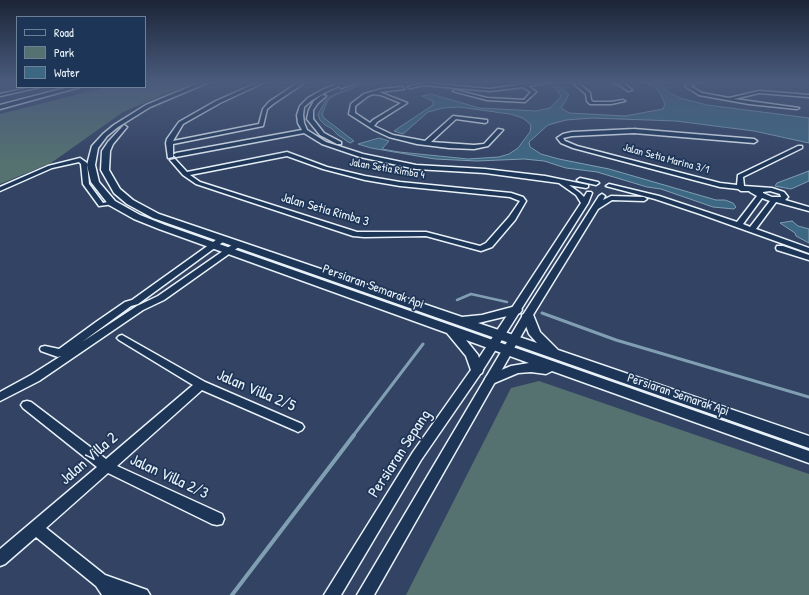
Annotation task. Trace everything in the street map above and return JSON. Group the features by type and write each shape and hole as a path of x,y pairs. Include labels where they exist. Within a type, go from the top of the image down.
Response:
{"main road":[{"name":"Persiaran Semarak Api","path":"142,110 116,126 105,135 95,148 91,165 95,182 112,203 137,217 459,320 569,372 809,457"},
{"name":"Persiaran Semarak Api","path":"151,110 126,125 110,143 106,151 105,170 109,179 118,191 130,202 156,216 218,242"},
{"name":"Persiaran Semarak Api","path":"234,247 450,329 497,339"},
{"path":"459,320 482,319 516,310"},
{"path":"528,315 536,334 556,354"},
{"path":"450,329 463,342 472,355 478,370"},
{"name":"Persiaran Semarak Api","path":"512,345 556,354 809,442"},
{"path":"492,379 516,369 531,367 569,372"}],"street":[{"path":"204,110 181,123 172,134 169,143 175,158 308,133"},
{"path":"169,143 261,125 265,110"},
{"path":"301,110 301,122 308,133 339,150 416,167 485,171 555,180 587,189 602,196 609,195 611,189"},
{"path":"311,110 310,119 316,129 322,134 346,147 399,160 541,173 596,183 644,199 739,225 809,258"},
{"path":"351,110 352,114 391,136 427,143 462,147 482,146 486,145 500,130"},
{"path":"371,126 376,121 394,110"},
{"path":"427,143 455,117 485,121"},
{"path":"363,121 376,121"},
{"name":"Jalan Setia Marina 3/1","path":"754,141 638,131 583,133 566,135 560,138 561,140 581,148 724,186 760,193 808,208"},
{"name":"Jalan Setia Marina 3/1","path":"575,138 583,133"},
{"path":"566,135 575,138 574,143 581,148"},
{"path":"744,189 740,176 800,148"},
{"name":"Jalan Setia Rimba 4","path":"185,174 287,154 325,168 365,178 400,184 521,198 523,201 512,218 489,245 481,249"},
{"name":"Jalan Setia Rimba 3","path":"175,158 185,174 198,183 356,234 426,234 481,249"},
{"path":"0,190 50,167 80,160 84,162 86,184 101,205 112,203"},
{"path":"555,180 570,188 585,203"},
{"path":"587,189 596,183"},
{"name":"Persiaran Sepang","path":"332,595 417,456 478,370 585,203 587,189"},
{"path":"611,189 657,197 700,214 809,251"},
{"path":"739,225 760,193"},
{"path":"365,595 512,345 528,315 602,196"},
{"path":"593,209 611,198 644,199"},
{"path":"754,233 769,206 779,199"},
{"path":"3,394 76,352 191,261 218,242"},
{"path":"45,349 58,353 62,352 128,304 137,305 161,298 234,247"},
{"path":"191,261 208,266"},
{"name":"Jalan Villa 2/5","path":"122,338 201,385 298,427"},
{"name":"Jalan Villa 2","path":"0,559 201,385"},
{"name":"Jalan Villa 2/3","path":"27,405 106,467 216,519"},
{"path":"36,528 101,581 111,595"},
{"path":"101,581 142,595"}],"green space":[{"path":"17,110 128,110 51,163 0,184 0,114"},
{"path":"539,381 809,474 809,595 406,595 511,388"}],"water":[{"path":"320,110 324,110 322,114 324,118 354,141 350,143 338,135 320,120 318,114"},
{"path":"426,110 436,110 428,112 403,134 394,131"},
{"path":"479,110 536,111 564,110 569,113 625,116 659,110 744,110 809,118 809,143 754,131 676,121 592,118 566,120 548,125 529,142 530,147 541,154 609,169 716,200 725,200 733,203 736,207 734,209 713,207 661,189 647,187 597,172 566,168 544,161 524,159 477,161 435,159 371,148 358,144 379,138 389,141 382,149 399,152 468,159 499,157 509,154 518,148 530,132 531,125 523,118 510,114"},
{"path":"809,171 809,181 791,189 775,186 777,183"},
{"path":"792,221 798,226 809,229 809,243 796,236 795,233 780,223"}],"waterway":[{"path":"457,300 471,294 507,302"},
{"path":"542,313 616,340 809,397"},
{"path":"353,436 423,344"},
{"path":"232,595 354,435"}]}
